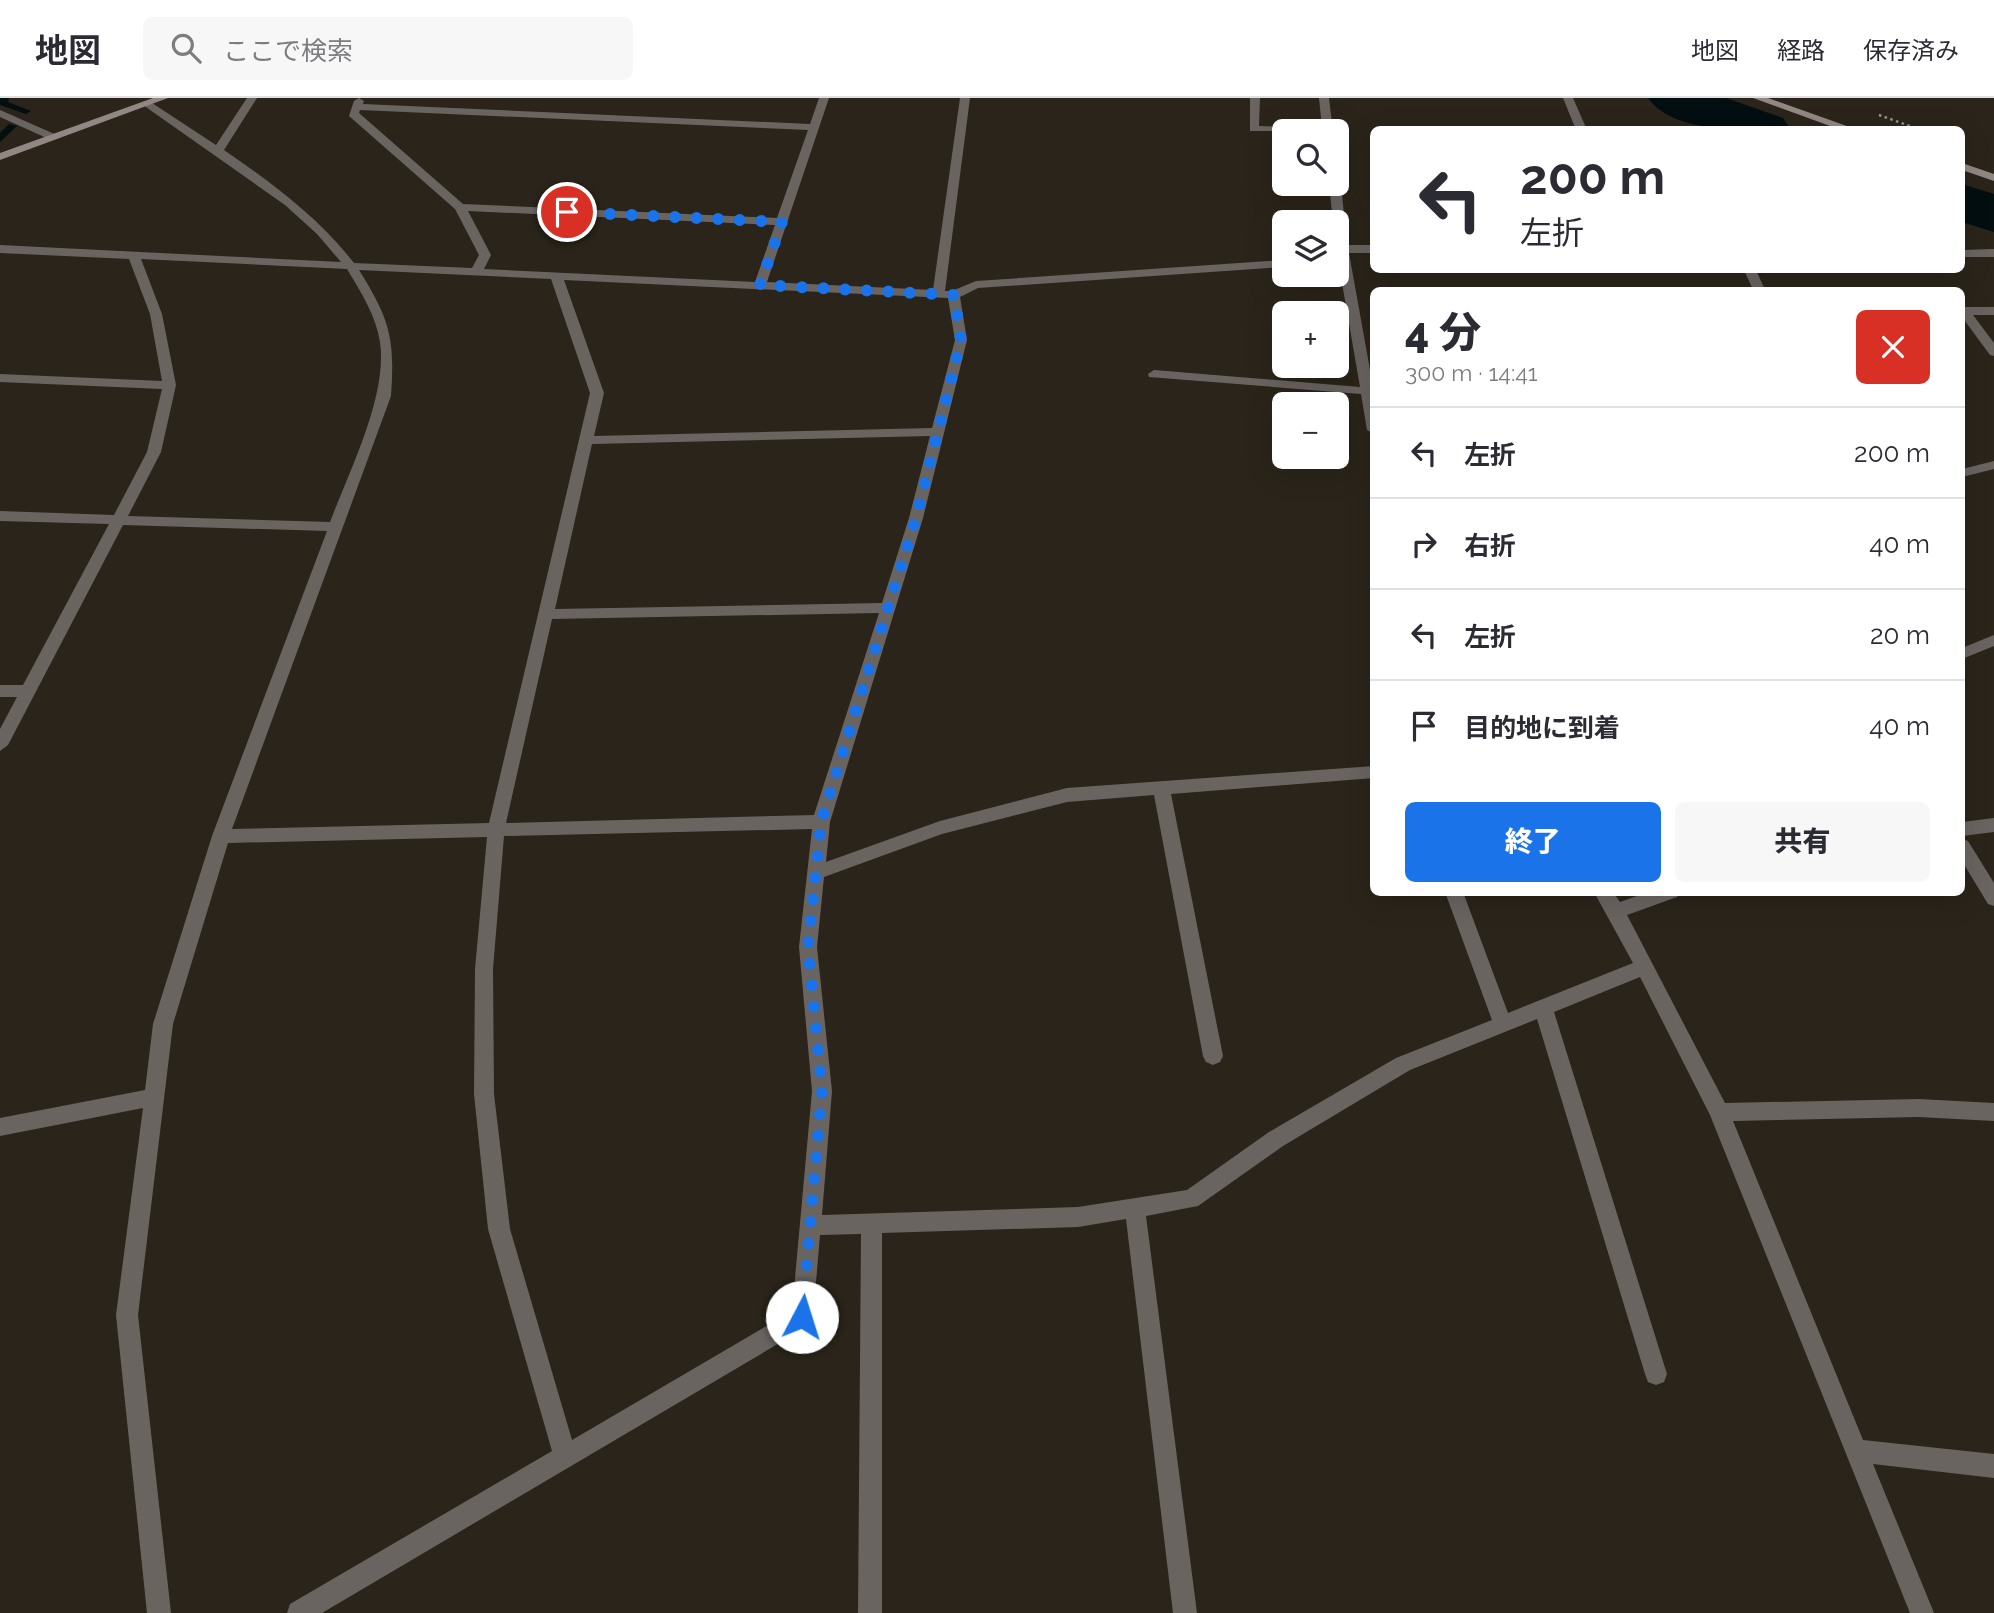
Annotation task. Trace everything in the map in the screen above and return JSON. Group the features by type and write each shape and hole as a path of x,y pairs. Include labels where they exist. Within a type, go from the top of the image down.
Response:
{"street":[{"path":"0,157 163,98"},
{"path":"217,152 252,98"},
{"path":"760,285 824,98"},
{"path":"299,1613 802,1317 822,1091 808,947 821,822 916,518 961,340 946,294 965,98"},
{"path":"1255,98 1254,129 1328,131 1324,98"},
{"path":"1568,98 1580,126"},
{"path":"1758,98 1841,126"},
{"path":"477,271 485,255 460,207 353,114 359,102 814,127"},
{"path":"148,105 292,203 360,276 386,339 384,396 220,836 163,1024 127,1315 159,1613"},
{"path":"0,113 55,138"},
{"path":"1965,167 1994,178"},
{"path":"460,207 782,222"},
{"path":"0,249 946,294 976,285 1272,264"},
{"path":"1349,254 1370,250"},
{"path":"1965,254 1994,253"},
{"path":"0,745 155,452 170,385 156,314 134,254"},
{"path":"556,275 597,393 496,829 484,969 484,1094 499,1229 565,1456"},
{"path":"1347,287 1370,408"},
{"path":"1965,311 1994,311"},
{"path":"1965,314 1994,352"},
{"path":"1154,374 1367,391"},
{"path":"0,378 170,385"},
{"path":"587,440 937,432"},
{"path":"1965,472 1994,465"},
{"path":"0,516 336,527"},
{"path":"546,614 887,608"},
{"path":"1965,653 1994,640"},
{"path":"0,691 27,691"},
{"path":"815,873 940,828 1067,795 1370,772"},
{"path":"1161,788 1213,1056"},
{"path":"220,836 821,822"},
{"path":"1965,829 1994,825"},
{"path":"1965,851 1994,900"},
{"path":"1455,896 1503,1024"},
{"path":"1606,896 1616,911 1719,1112 1859,1451 1922,1613"},
{"path":"1616,911 1659,896"},
{"path":"810,1225 1078,1217 1191,1199 1276,1139 1404,1064 1644,967"},
{"path":"1543,1008 1656,1374"},
{"path":"0,1128 154,1097"},
{"path":"1719,1112 1919,1108 1994,1112"},
{"path":"1135,1208 1185,1613"},
{"path":"870,1613 872,1222"},
{"path":"1859,1451 1994,1466"}],"waterway":[{"path":"4,98 3,103 26,111"},
{"path":"1675,98 1753,126"},
{"path":"0,139 12,126"},
{"path":"1965,203 1994,214"}],"route":[{"path":"567,212 782,222 760,285 954,295 961,340 916,518 821,822 808,947 822,1091 802,1317"}]}
